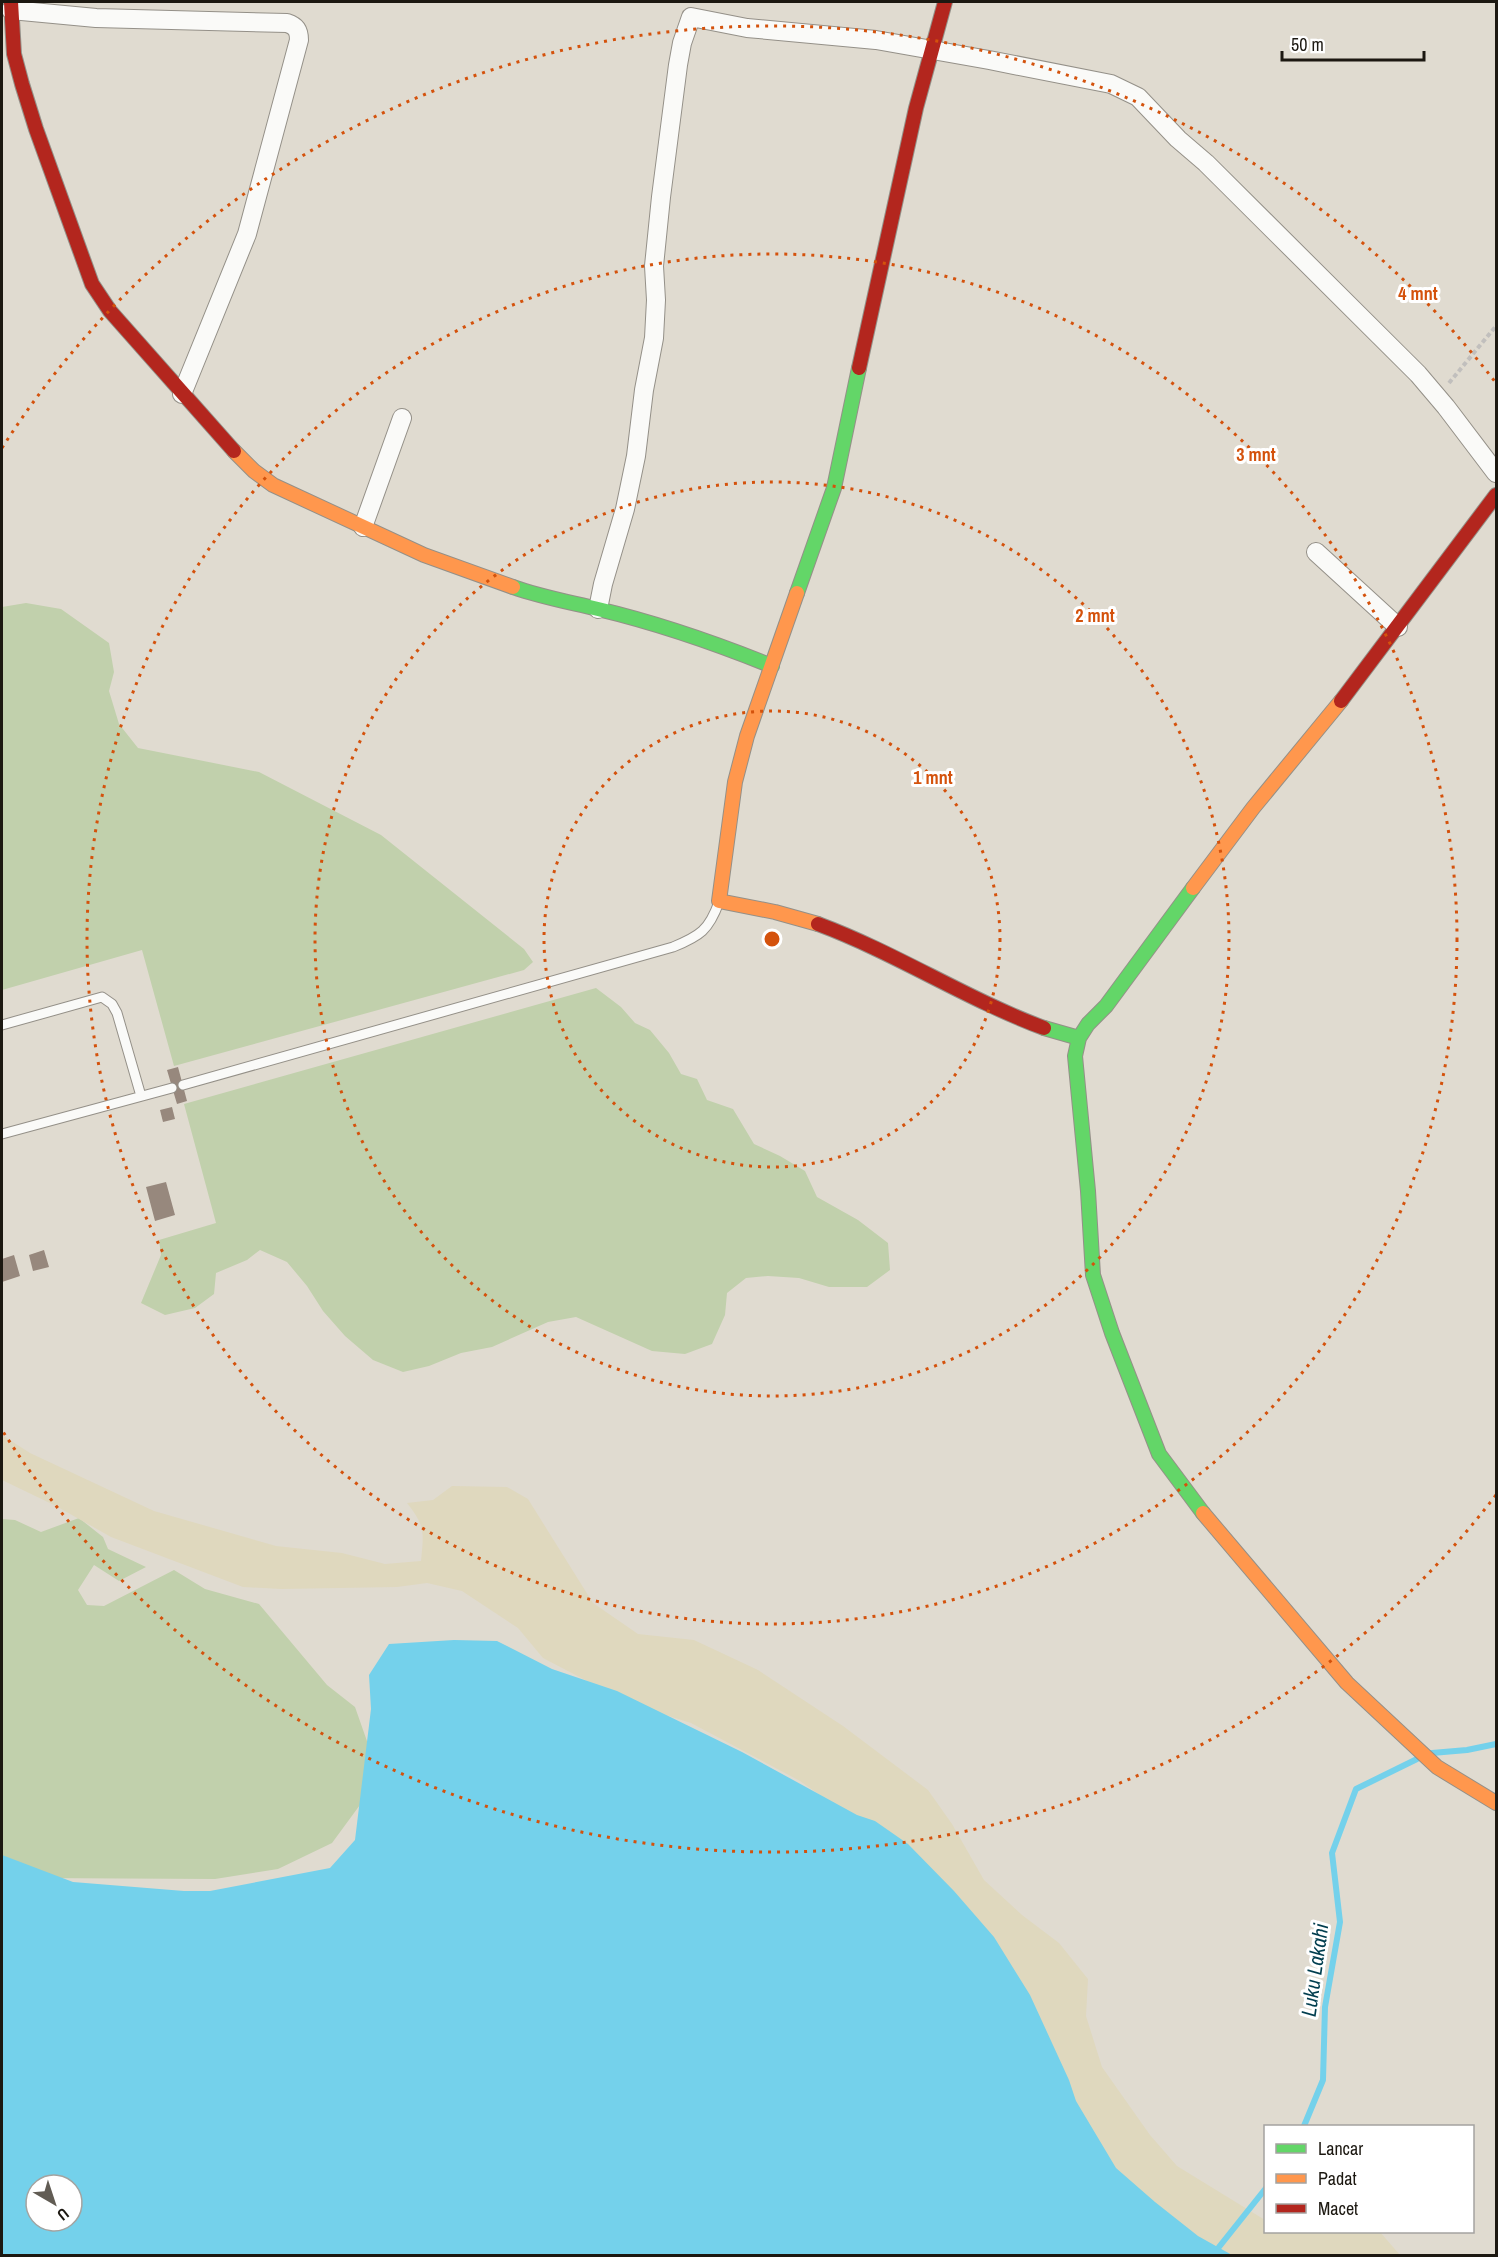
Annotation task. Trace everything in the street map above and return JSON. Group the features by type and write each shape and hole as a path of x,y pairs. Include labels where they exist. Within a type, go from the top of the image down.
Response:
{"street":[{"path":"945,2 931,50 871,308 834,488 747,736 735,782 719,901 766,908 829,928 967,996 1054,1032 1079,1038"},
{"path":"183,394 247,234 299,40 299,32 294,25 287,23 96,18 11,6 14,54 22,84 89,277 99,297 183,394 254,471 273,485 424,555 460,569 544,598 598,609 710,641 772,666"},
{"path":"598,609 625,509 636,456 644,390 654,338 656,300 654,266 678,65 694,9 747,28 876,40 1111,84 1138,97 1418,374 1497,473"},
{"path":"363,527 402,418"},
{"path":"1497,495 1302,751 1252,808 1106,1006 1088,1024 1079,1038 1076,1056 1093,1275 1155,1447 1164,1463 1197,1506 1347,1683 1437,1767 1497,1803"},
{"path":"1317,552 1398,627"}],"lane":[{"path":"183,1084 673,947 692,939 711,923 719,901"},
{"path":"2,1025 102,998 112,1004 117,1013 141,1096"},
{"path":"2,1134 172,1088"}],"path":[{"path":"1437,397 1497,326"}],"green space":[{"path":"26,603 61,609 109,643 114,672 109,691 119,724 138,748 259,772 381,835 524,949 533,962 524,970 174,1066 142,950 2,990 2,607"},
{"path":"596,988 621,1007 635,1023 650,1030 669,1053 681,1074 697,1079 707,1100 733,1109 754,1144 805,1171 817,1197 858,1220 888,1243 890,1270 867,1287 829,1287 799,1278 768,1276 746,1278 727,1293 725,1315 712,1344 685,1354 652,1351 576,1317 548,1322 492,1347 461,1353 429,1366 403,1372 373,1360 345,1336 323,1311 307,1286 287,1262 260,1250 247,1260 216,1273 214,1294 195,1308 165,1315 141,1303 161,1255 159,1240 216,1223 184,1104"},
{"path":"79,1518 103,1537 108,1549 146,1567 119,1581 94,1565 78,1590 87,1605 104,1606 174,1570 205,1589 259,1604 327,1685 355,1707 368,1744 368,1794 332,1843 278,1869 215,1879 31,1878 2,1864 2,1519 15,1520 41,1532"}],"sand":[{"path":"2,1435 30,1453 154,1511 276,1546 342,1553 385,1564 421,1561 422,1529 407,1503 433,1500 452,1486 507,1487 528,1499 593,1603 638,1634 694,1640 758,1670 843,1726 928,1790 952,1824 984,1880 1022,1915 1059,1943 1088,1979 1086,2016 1102,2067 1150,2135 1177,2166 1264,2219 1264,2233 1381,2233 1400,2255 1134,2255 850,1816 800,1781 691,1723 631,1704 543,1658 518,1628 462,1591 427,1583 397,1587 281,1589 243,1587 111,1537 56,1506 2,1480"}],"water":[{"path":"454,1640 497,1641 552,1669 617,1691 742,1752 857,1815 875,1821 908,1844 954,1891 994,1937 1030,1995 1069,2080 1076,2101 1116,2168 1198,2236 1232,2255 2,2255 2,1855 73,1882 184,1891 210,1891 330,1868 355,1840 371,1709 369,1675 389,1644"}],"building":[{"path":"178,1067 187,1101 177,1104 167,1070"},
{"path":"172,1107 175,1119 163,1122 160,1110"},
{"path":"166,1182 175,1215 155,1221 146,1187"},
{"path":"44,1250 49,1267 33,1271 29,1255"},
{"path":"14,1255 20,1276 2,1282 2,1259"}],"waterway":[{"name":"Luku Lakahi","path":"1432,1753 1467,1750 1496,1744"},
{"name":"Luku Lakahi","path":"1304,2125 1323,2080 1325,2007 1340,1922 1332,1853 1356,1789 1417,1759"},
{"name":"Luku Lakahi","path":"1219,2247 1264,2191"}],"traffic: fast":[{"path":"797,593 834,488 859,368"},
{"path":"513,587 664,627 772,666"},
{"path":"1044,1028 1079,1038 1088,1024 1106,1006 1193,888"},
{"path":"1079,1038 1075,1056 1088,1191 1093,1275 1112,1333 1159,1454 1203,1513"}],"traffic: slow":[{"path":"234,451 254,471 273,485 424,555 513,587"},
{"path":"797,593 747,736 735,782 719,901 775,912 818,924"},
{"path":"1193,888 1253,808 1341,701"},
{"path":"1203,1513 1347,1683 1437,1767 1496,1803"}],"traffic: jam":[{"path":"11,2 14,54 22,84 92,284 110,311 234,451"},
{"path":"859,368 916,108 945,2"},
{"path":"1341,701 1496,495"},
{"path":"818,924 875,948 987,1004 1044,1028"}]}
